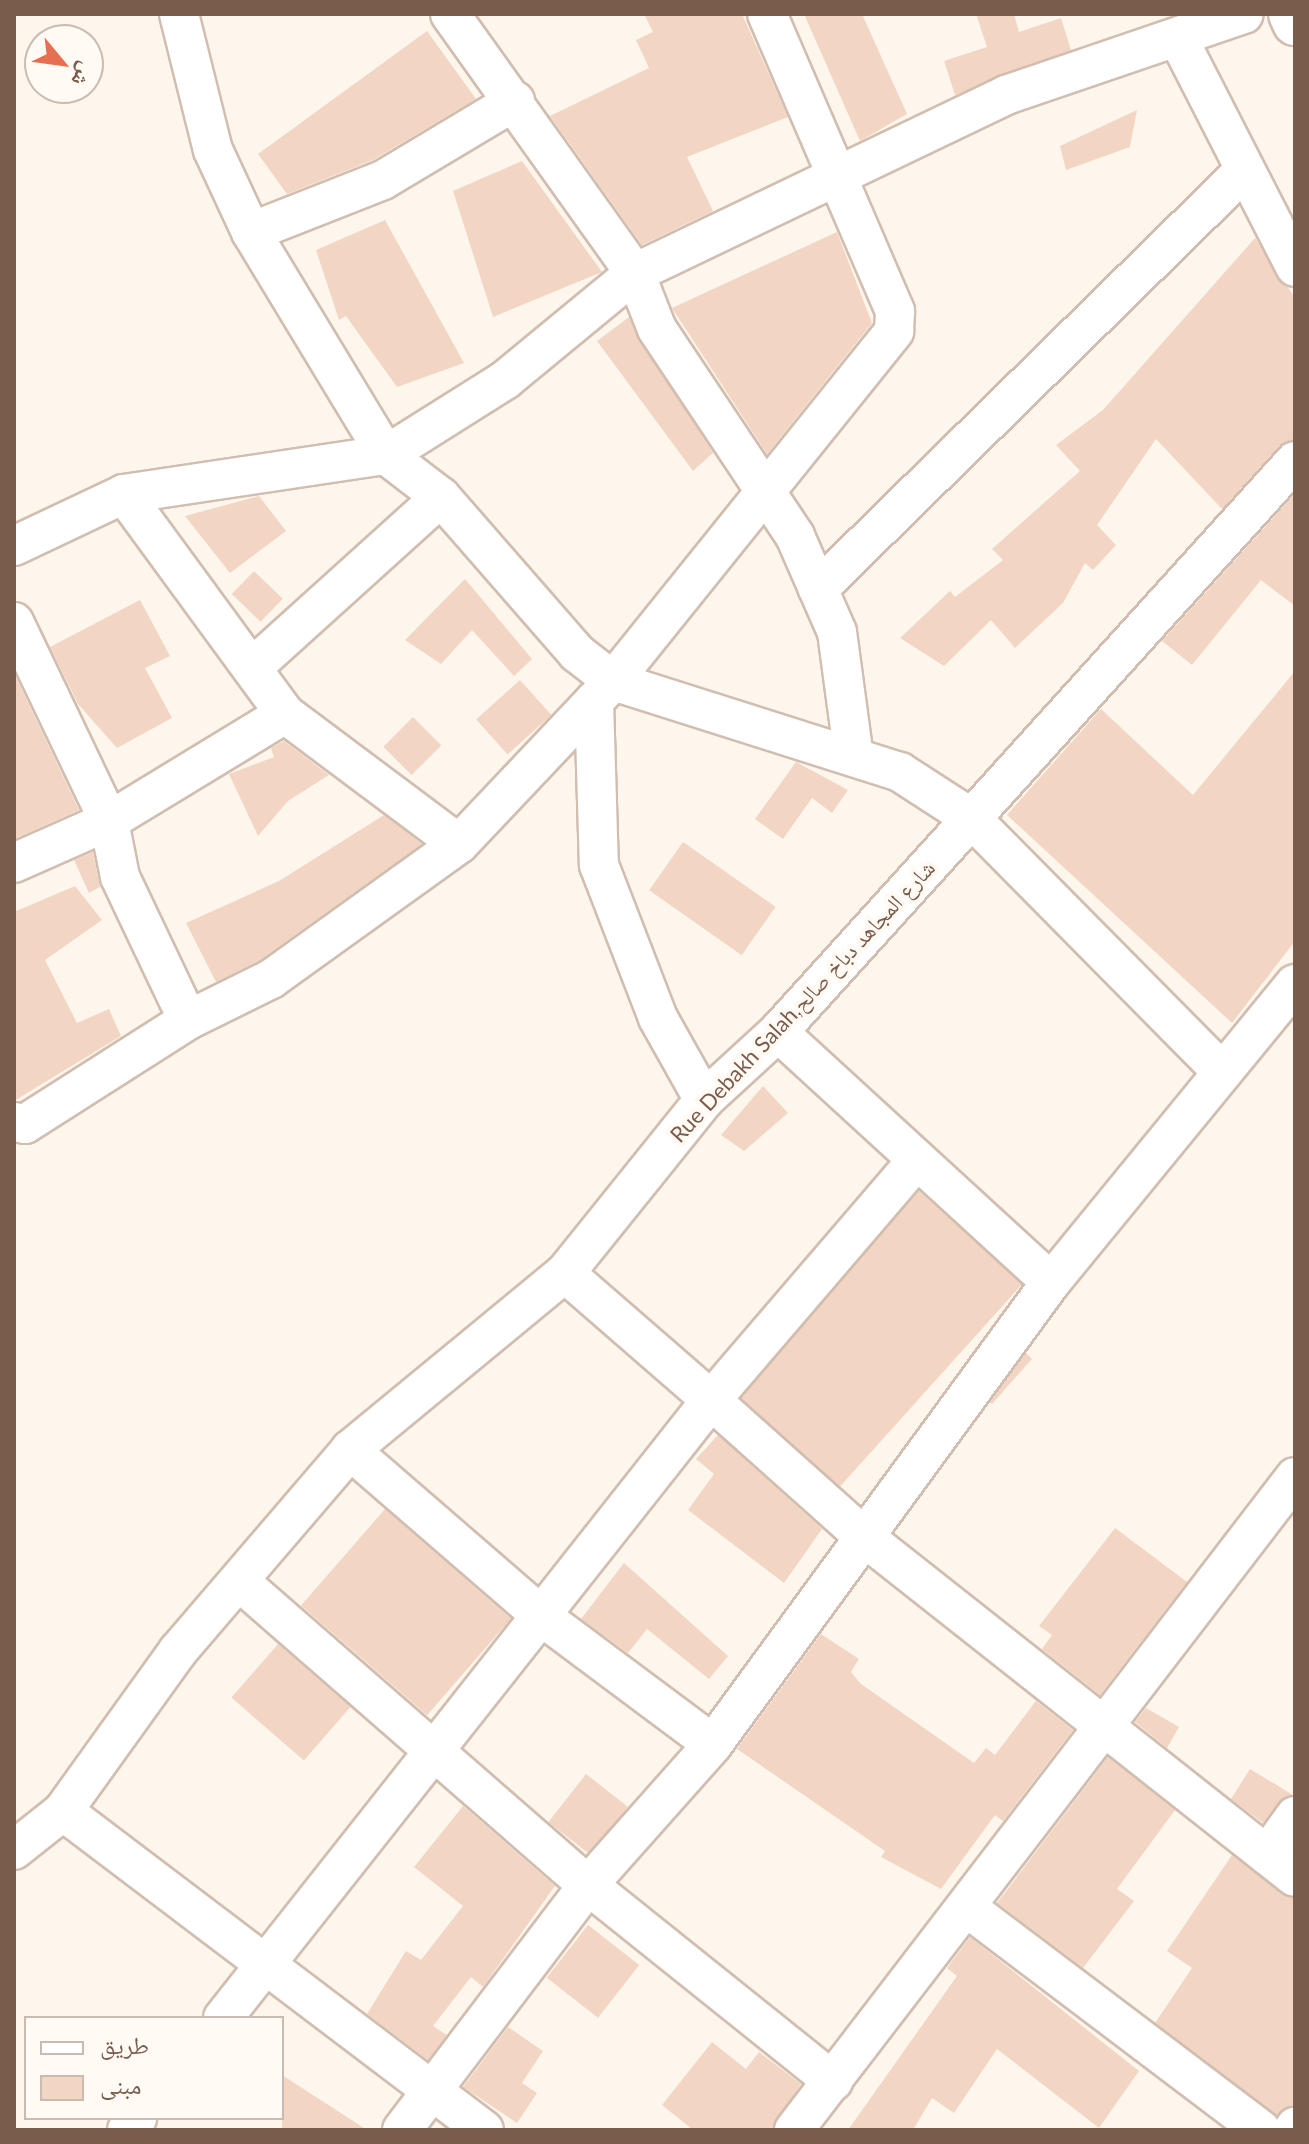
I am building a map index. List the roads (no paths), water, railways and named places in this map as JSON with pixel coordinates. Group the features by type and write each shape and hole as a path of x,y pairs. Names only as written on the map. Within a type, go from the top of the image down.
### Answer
{"main road":[{"path":"1291,14 1295,23"}],"street":[{"path":"179,14 213,150 251,232 386,455 441,497 577,653 604,691 599,865 658,1018 704,1100"},
{"path":"450,14 635,273 657,329 763,488 818,589 837,632 854,757"},
{"path":"14,1122 25,1124 188,1020 271,979 459,844 604,691 763,488 842,404 894,331 895,311 767,14"},
{"path":"14,546 124,494 386,455 505,380 635,273 1006,95 1244,14"},
{"path":"1178,38 1295,267"},
{"path":"251,232 383,180 515,101"},
{"path":"818,589 1245,170"},
{"name":"Rue Debakh Salah,شارع المجاهد دباخ صالح","path":"14,1850 63,1811 239,1581 350,1450 565,1273 704,1100 778,1032 1295,461"},
{"path":"124,494 285,714 459,844"},
{"path":"253,667 441,497"},
{"path":"14,622 109,821 120,877 188,1020"},
{"path":"604,691 900,772 971,818 1222,1072"},
{"path":"14,863 109,821 285,714"},
{"path":"402,2130 434,2092 588,1885 713,1744 1051,1282 1295,984"},
{"path":"778,1032 1051,1282"},
{"path":"225,2016 268,1967 434,1753 545,1619 711,1400 917,1160"},
{"path":"565,1273 863,1536 1281,1866 1295,1816"},
{"path":"350,1450 545,1619 713,1744"},
{"path":"794,2130 969,1909 1295,1477"},
{"path":"239,1581 588,1885 833,2081"},
{"path":"63,1811 484,2130"},
{"path":"969,1909 1261,2130"}]}
